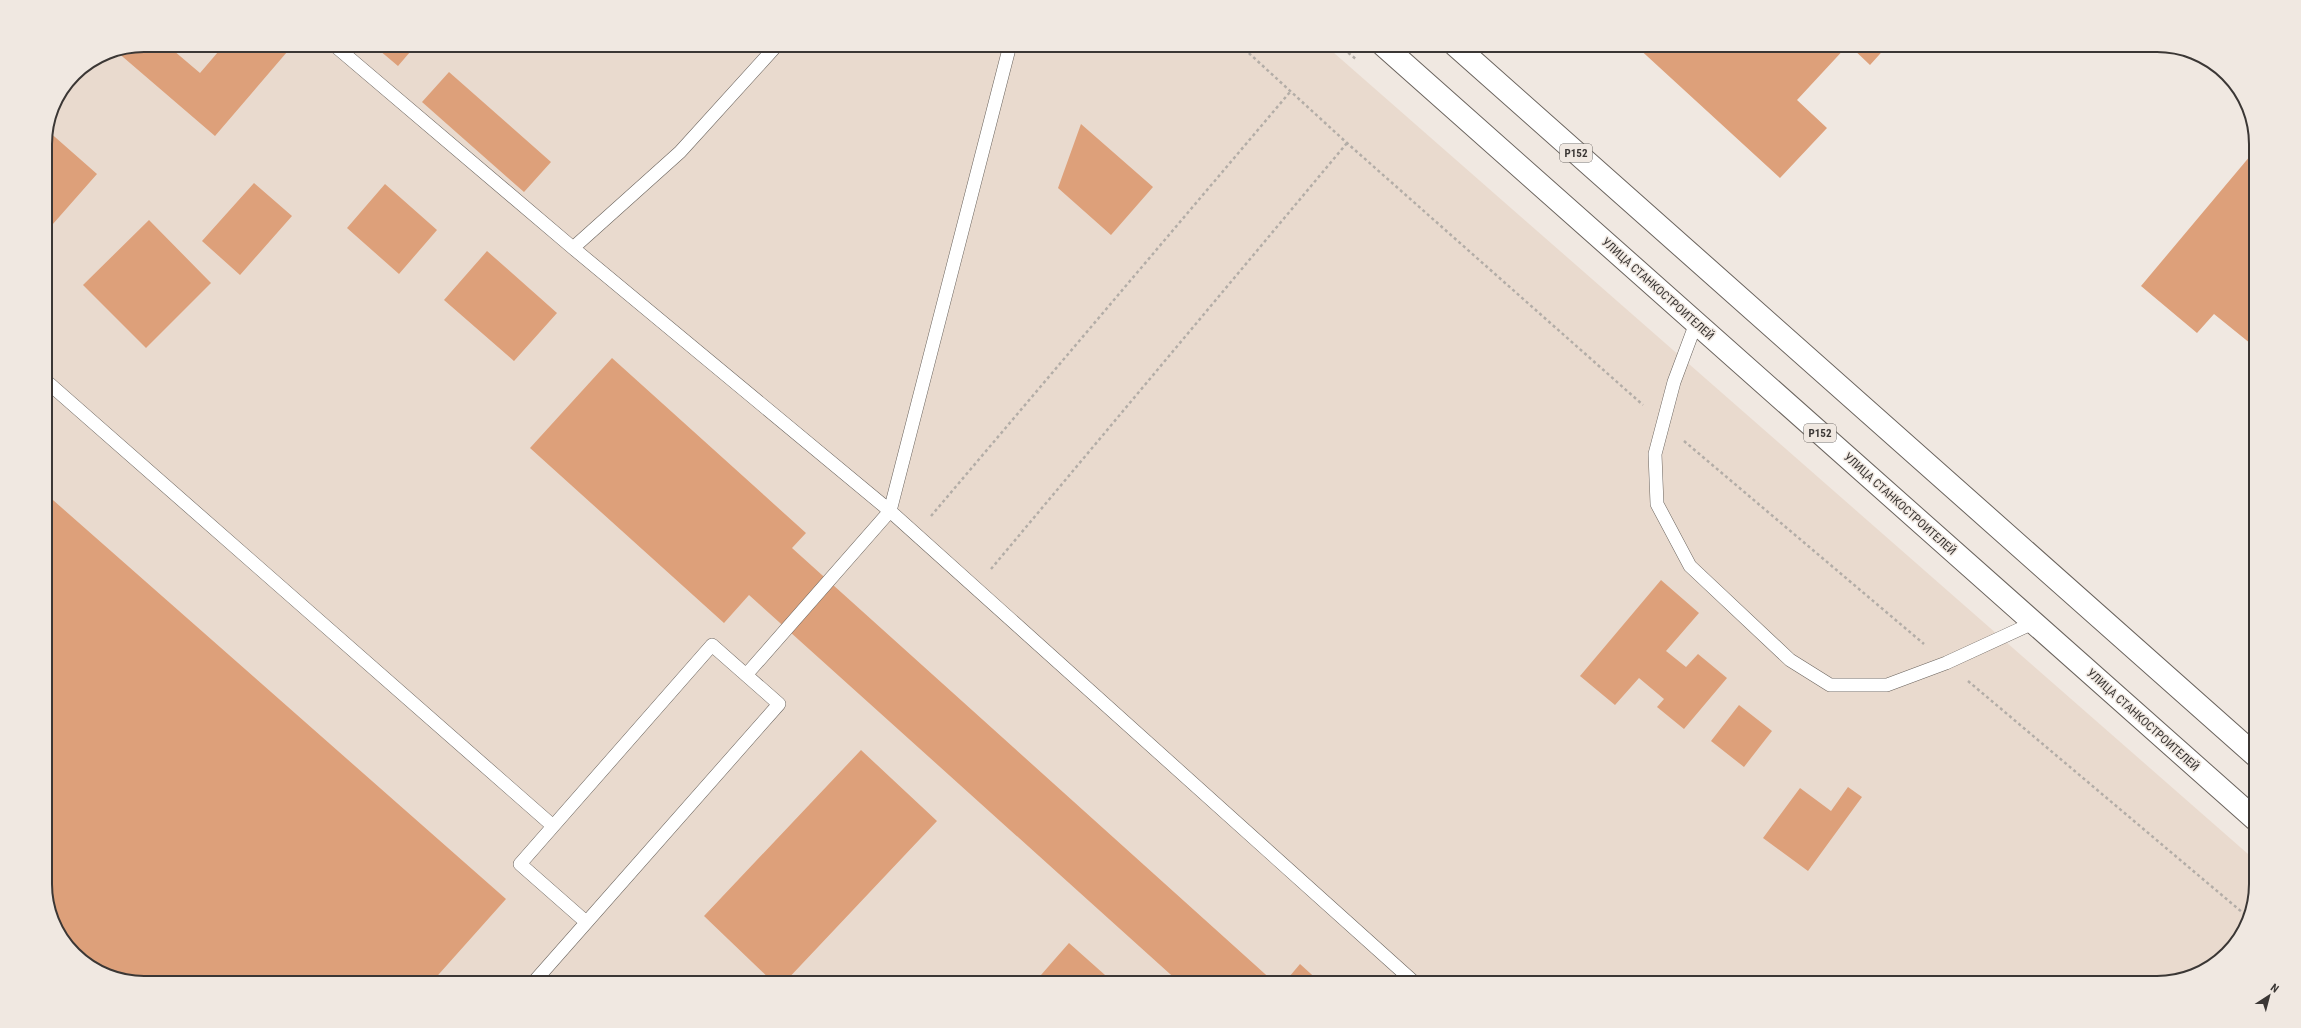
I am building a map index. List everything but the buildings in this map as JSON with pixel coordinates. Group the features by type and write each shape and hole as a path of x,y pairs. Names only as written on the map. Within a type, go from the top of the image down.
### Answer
{"main road":[{"name":"УЛИЦА СТАНКОСТРОИТЕЛЕЙ","path":"1391,52 2249,814"},
{"name":"Р152","path":"1463,52 2249,750"}],"lane":[{"path":"342,52 573,248 890,511 1406,976"},
{"path":"573,248 680,152 771,52"},
{"path":"746,675 890,511 1008,52"},
{"path":"1696,323 1674,382 1655,454 1657,504 1690,566 1790,660 1830,685 1887,685 1946,663 2033,622"},
{"path":"52,386 553,826"},
{"path":"539,976 779,704 712,645 520,864 586,922"}],"path":[{"path":"1247,52 1347,143 1663,423 2244,914"},
{"path":"915,534 1290,92"},
{"path":"975,588 1347,143"}],"shaded area":[{"path":"138,52 1333,52 2249,855 2248,896 2244,913 2233,935 2218,953 2197,966 2181,973 2157,976 144,976 120,973 109,969 88,957 75,945 57,913 52,890 52,138 55,120 64,98 75,83 88,71 109,59"}]}
